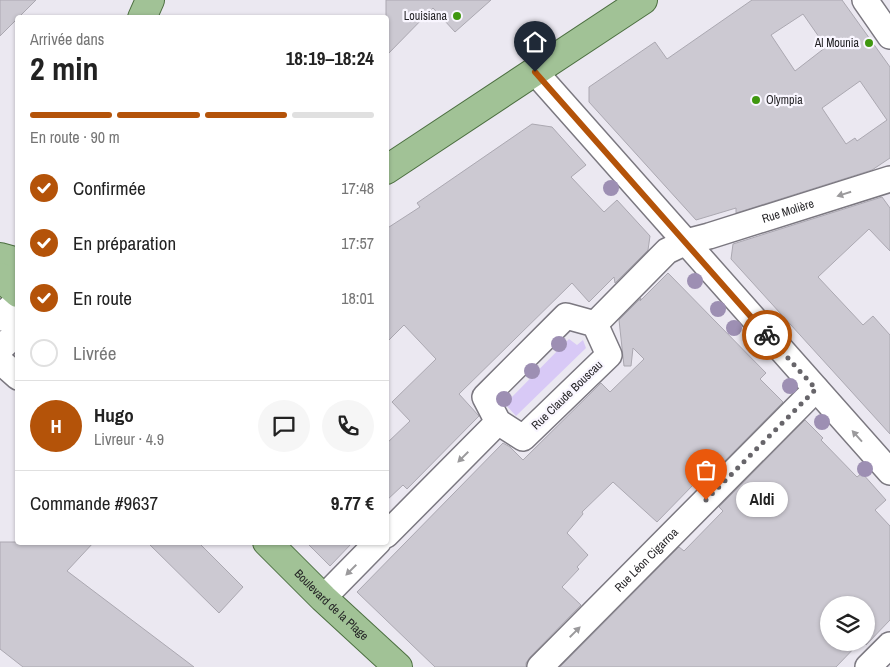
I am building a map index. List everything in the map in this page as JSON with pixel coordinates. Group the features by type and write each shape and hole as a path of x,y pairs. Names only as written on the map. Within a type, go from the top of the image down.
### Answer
{"main road":[{"path":"143,15 150,0"},
{"path":"389,168 643,0"},
{"path":"0,256 15,261"},
{"path":"0,277 15,290"},
{"name":"Boulevard de la Plage","path":"270,545 323,598 398,667"}],"street":[{"path":"865,0 890,36"},
{"path":"535,72 890,472"},
{"name":"Rue Molière","path":"686,242 890,179"},
{"path":"595,324 667,251 686,242"},
{"path":"0,318 15,303"},
{"name":"Rue Claude Bouscau","path":"566,316 595,324 609,355 523,438 498,422 485,397 566,316"},
{"path":"0,349 15,335"},
{"path":"0,361 15,374"},
{"name":"Rue Léon Cigarroa","path":"540,667 816,389"},
{"path":"389,531 498,422"},
{"path":"323,598 375,545"},
{"path":"868,667 890,645"}],"shaded area":[{"path":"569,339 577,345 583,340 586,348 516,416 505,404"}],"building":[{"path":"0,0 36,0 21,15 15,15 15,21 0,36"},
{"path":"386,0 491,0 455,32 433,8 389,53 389,15 386,15"},
{"path":"752,0 842,0 890,67 890,158 872,170 736,213 736,208 696,220 589,102 589,87 655,42 667,59","holes":["803,14 826,47 795,71 771,35","860,81 887,120 857,141 855,138 846,144 822,108"]},
{"path":"532,124 552,127 586,165 571,177 604,212 617,200 650,236 648,250 615,283 614,277 589,302 572,283 459,394 479,416 407,489 403,485 389,498 389,441 410,421 392,402 436,359 404,325 389,340 389,227 420,207 417,203"},
{"path":"882,197 890,208 890,251 869,229 818,277 863,325 873,316 890,335 890,434 731,259 733,244"},
{"path":"668,273 766,373 760,379 783,402 699,487 695,483 657,522 613,482 582,512 583,514 567,533 588,555 577,567 579,569 562,587 581,605 530,657 526,667 435,667 357,592 503,443 523,460 601,383 610,392 644,359 633,348 631,366 624,366 619,320"},
{"path":"805,420 823,438 821,440 857,477 862,473 886,500 875,510 890,526 890,620 875,636 875,596 820,596 820,651 851,651 836,667 560,667 679,547 684,551 723,511 719,507"},
{"path":"0,542 15,542 15,545 91,545 67,571 194,667 23,667 0,649"},
{"path":"150,545 201,545 243,587 219,613"},
{"path":"309,545 350,545 330,566"}],"way so far":[{"path":"706,500 816,389 767,335"}],"place":[{"name":"Louisiana","path":"457,16"},
{"name":"Al Mounia","path":"869,43"},
{"name":"Olympia","path":"756,100"},
{"name":"Aldi","path":"706,500"}],"route":[{"path":"535,72 767,335"}]}
